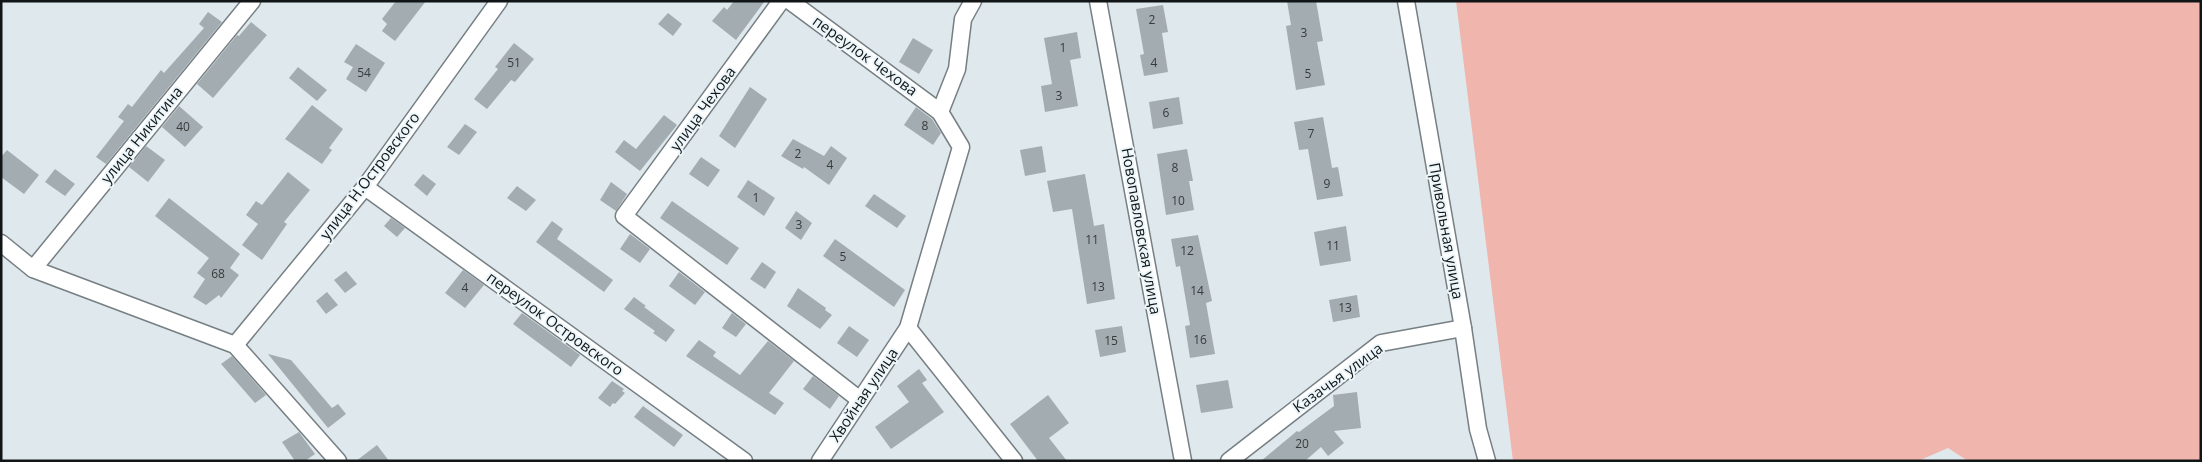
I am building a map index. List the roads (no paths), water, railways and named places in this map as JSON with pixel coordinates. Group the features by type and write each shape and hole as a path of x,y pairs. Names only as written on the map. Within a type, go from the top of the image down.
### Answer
{"street":[{"name":"улица Никитина","path":"33,269 252,1"},
{"name":"улица Н.Островского","path":"234,345 365,187 499,1"},
{"name":"улица Чехова","path":"782,1 624,216 860,400"},
{"name":"переулок Чехова","path":"790,1 940,112"},
{"path":"940,112 957,69 963,19 973,1"},
{"name":"Новопавловская улица","path":"1098,1 1183,461"},
{"name":"Привольная улица","path":"1406,1 1463,328 1478,429 1488,461"},
{"name":"Хвойная улица","path":"820,461 908,328 961,147 940,112"},
{"name":"переулок Островского","path":"365,187 744,461"},
{"path":"1,243 33,269 234,345 338,461"},
{"path":"908,328 1014,461"},
{"name":"Казачья улица","path":"1229,461 1381,343 1463,328"}]}
